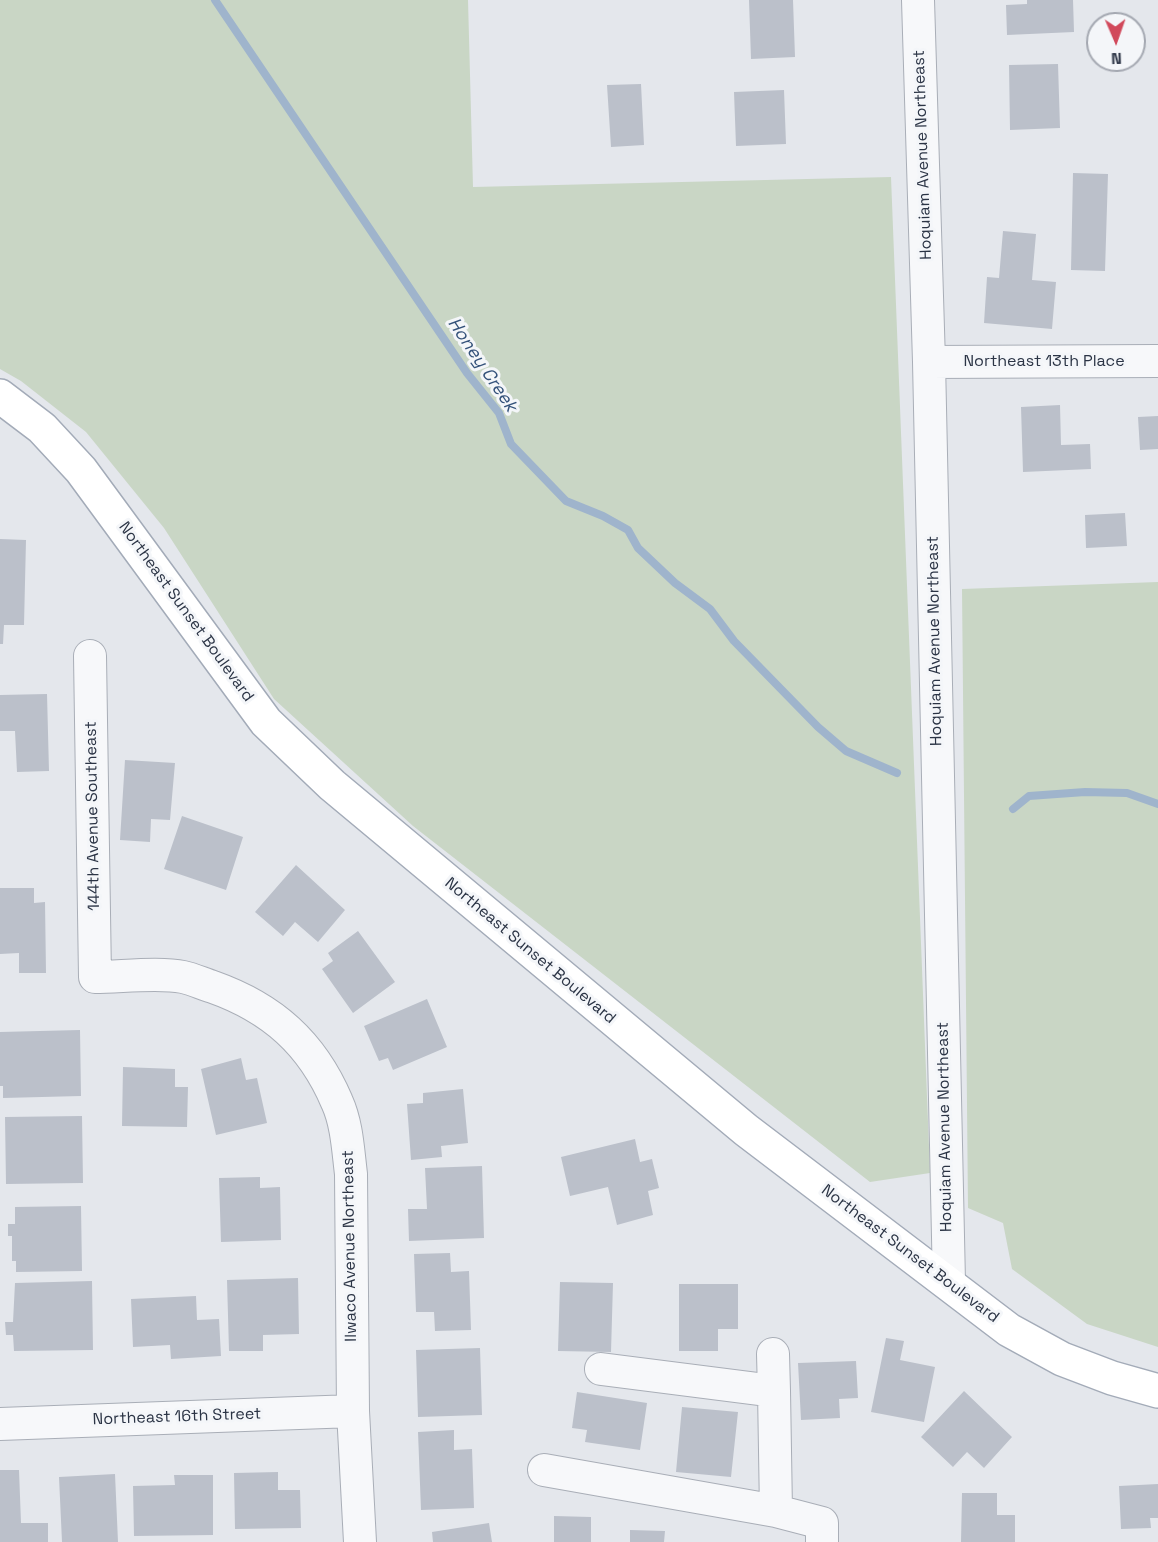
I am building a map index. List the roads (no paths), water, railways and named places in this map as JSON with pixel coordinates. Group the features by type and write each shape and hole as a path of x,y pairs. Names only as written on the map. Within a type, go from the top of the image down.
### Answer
{"main road":[{"name":"Northeast Sunset Boulevard","path":"0,396 42,428 81,470 266,722 300,756 585,998 737,1123 949,1282 1009,1330 1062,1359 1112,1378 1158,1391"}],"street":[{"name":"Hoquiam Avenue Northeast","path":"918,0 929,362 949,1282"},
{"name":"Northeast 13th Place","path":"929,362 1158,361"},
{"name":"144th Avenue Southeast","path":"90,656 95,977"},
{"name":"Ilwaco Avenue Northeast","path":"95,977 182,976 238,996 270,1014 321,1068 338,1103 347,1137 351,1174 353,1411 360,1542"},
{"path":"773,1354 776,1511"},
{"path":"601,1369 774,1391"},
{"name":"Northeast 16th Street","path":"0,1424 353,1411"},
{"path":"544,1470 776,1511 822,1532"}],"waterway":[{"name":"Honey Creek","path":"215,0 467,373 499,413 511,444 566,501 603,516 628,530 638,548 675,583 710,609 734,641 818,727 846,751 897,773"},
{"name":"Honey Creek","path":"1013,809 1029,796 1085,792 1127,793 1158,804"}]}
